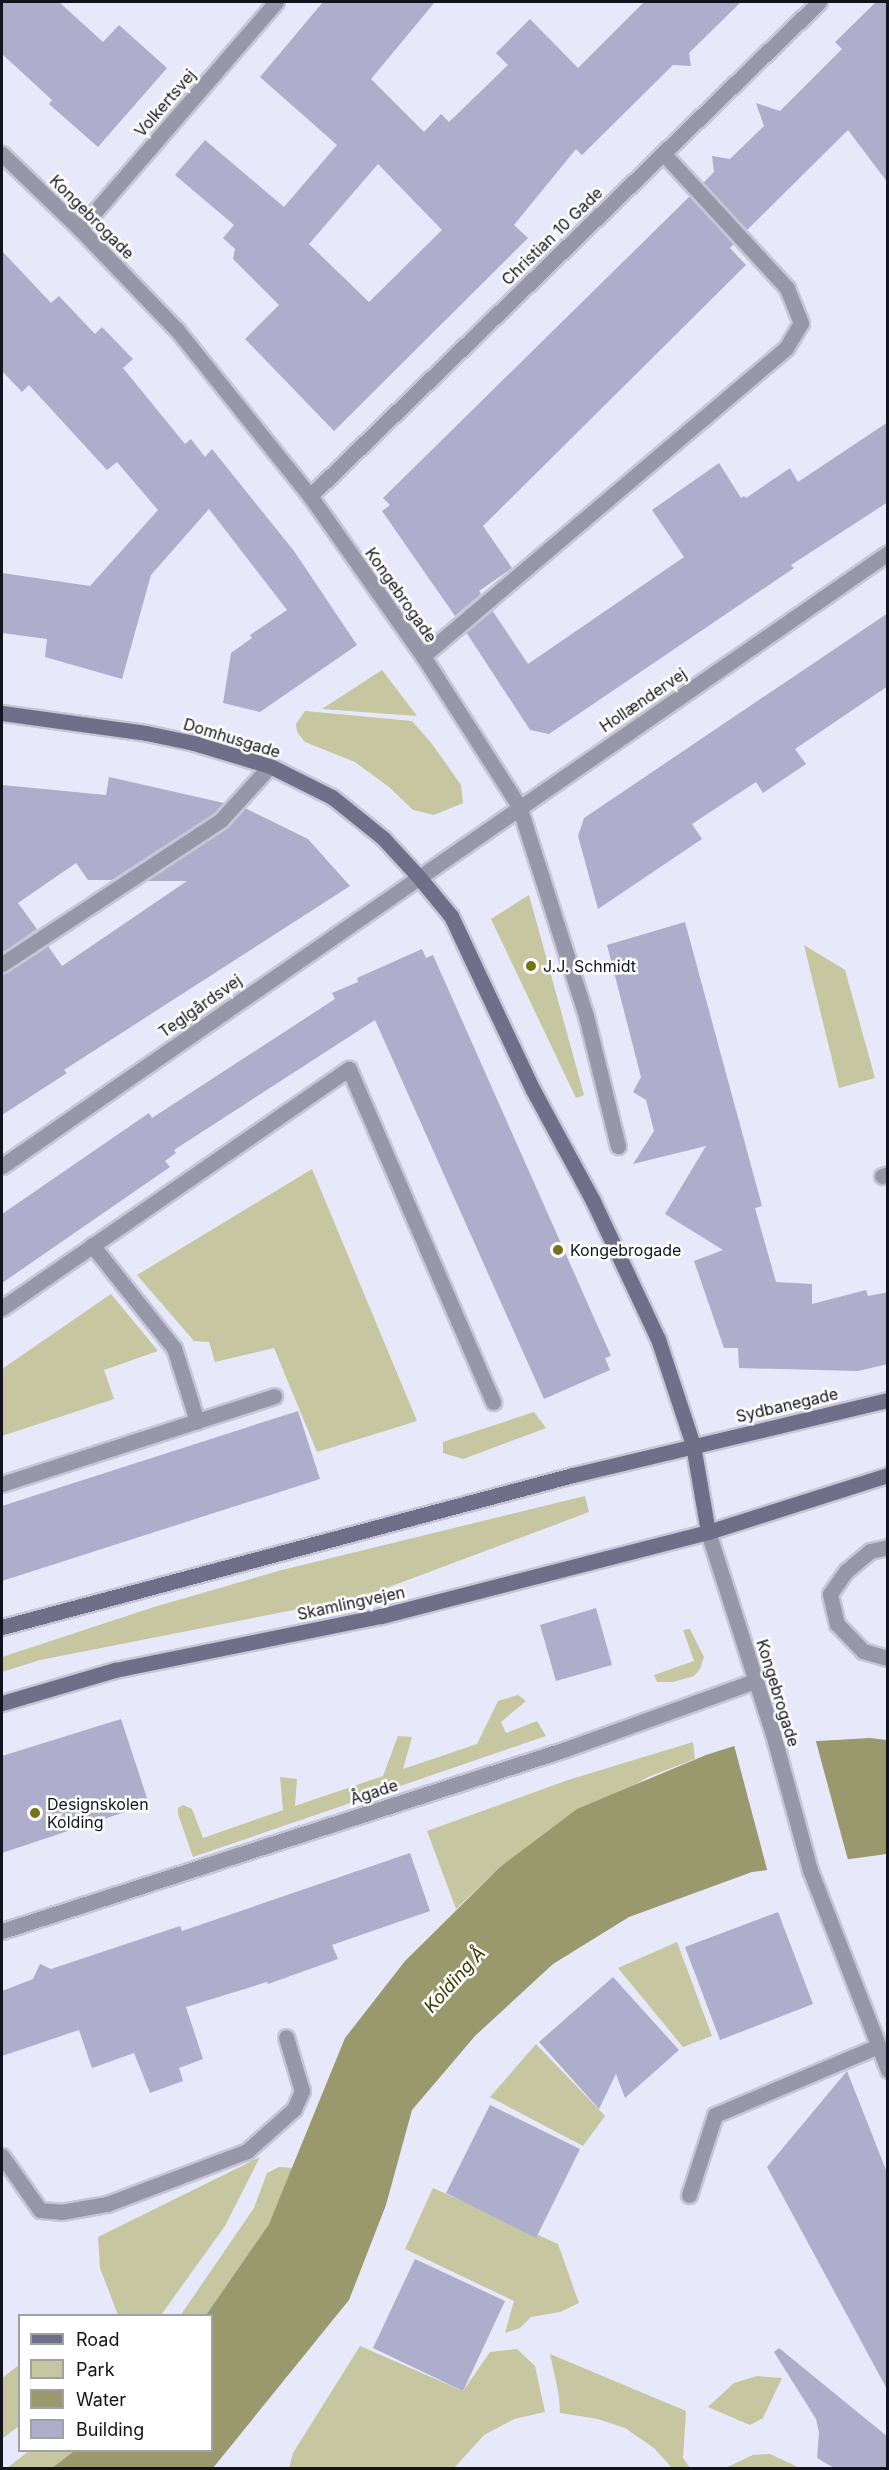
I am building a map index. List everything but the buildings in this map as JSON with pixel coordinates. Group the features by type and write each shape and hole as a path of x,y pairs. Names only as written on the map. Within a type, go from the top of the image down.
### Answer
{"main road":[{"name":"Domhusgade","path":"2,713 146,733 194,743 270,766 332,797 383,838 418,876"},
{"name":"Kongebrogade","path":"418,876 451,916 534,1090 593,1201 658,1339 693,1445 708,1532"},
{"name":"Sydbanegade","path":"693,1445 888,1400"},
{"path":"2,1627 693,1445"},
{"path":"708,1532 888,1475"},
{"name":"Skamlingvejen","path":"2,1703 115,1670 381,1616 708,1532"}],"street":[{"name":"Volkertsvej","path":"80,229 276,2"},
{"name":"Christian 10 Gade","path":"310,496 819,2"},
{"path":"423,656 786,348 801,323 787,288 663,153"},
{"name":"Kongebrogade","path":"2,154 80,229 177,330 310,496 423,656 519,806 580,994 618,1146"},
{"name":"Hollændervej","path":"418,876 888,554"},
{"path":"2,964 221,820 270,766"},
{"name":"Teglgårdsvej","path":"2,1166 418,876"},
{"path":"2,1308 349,1069 493,1402"},
{"path":"93,1245 174,1348 197,1421"},
{"path":"2,1484 274,1396"},
{"name":"Kongebrogade","path":"708,1532 773,1734 810,1870 888,2070"},
{"path":"888,1547 870,1551 846,1571 830,1594 837,1624 863,1651 888,1658"},
{"name":"Ågade","path":"2,1931 566,1749 755,1681"},
{"path":"2,2156 40,2210 61,2212 107,2204 247,2151 294,2109 302,2091 286,2037"},
{"path":"689,2195 715,2115 878,2046"}],"green space":[{"path":"382,670 417,716 322,709"},
{"path":"305,711 412,721 432,744 461,785 463,803 434,815 413,810 389,787 355,762 305,742 297,732 296,724"},
{"path":"529,895 584,1095 576,1098 491,919"},
{"path":"804,945 845,970 875,1078 839,1088"},
{"path":"312,1169 417,1421 317,1452 274,1348 215,1362 209,1342 194,1341 137,1275"},
{"path":"111,1294 158,1351 104,1370 114,1399 2,1436 2,1369"},
{"path":"534,1412 546,1428 463,1459 443,1453 443,1442"},
{"path":"585,1496 589,1512 365,1596 40,1660 2,1672 2,1657 154,1607 278,1571"},
{"path":"690,1629 704,1657 700,1669 694,1676 673,1682 657,1682 654,1675 694,1661 683,1630"},
{"path":"518,1695 526,1701 501,1722 506,1733 537,1721 546,1736 193,1857 178,1814 178,1808 183,1805 192,1809 203,1838 283,1810 280,1777 297,1779 295,1806 383,1776 398,1736 412,1737 403,1769 477,1744 498,1701"},
{"path":"693,1742 695,1759 648,1777 500,1867 456,1909 427,1831 568,1780"},
{"path":"677,1942 712,2036 683,2047 618,1968"},
{"path":"536,2044 605,2116 583,2146 490,2097"},
{"path":"260,2157 225,2226 162,2314 118,2314 100,2268 98,2237"},
{"path":"279,2167 293,2168 269,2224 207,2314 181,2314 254,2208 267,2173"},
{"path":"433,2188 558,2244 579,2303 560,2312 531,2317 520,2328 505,2333 514,2301 405,2249"},
{"path":"360,2346 463,2391 490,2352 517,2349 535,2366 545,2412 514,2419 484,2435 454,2468 289,2468 293,2453"},
{"path":"550,2354 686,2411 683,2458 690,2468 672,2468 654,2448 625,2428 598,2419 560,2413 559,2396"},
{"path":"18,2366 18,2427 2,2439 2,2378"},
{"path":"757,2376 782,2378 763,2418 750,2425 708,2407 734,2383"},
{"path":"28,2452 73,2452 52,2468 7,2468"},
{"path":"770,2454 800,2468 725,2468 753,2455"}],"water":[{"name":"Kolding Å","path":"870,1738 887,1740 887,1854 752,1872 629,1917 553,1964 475,2036 412,2110 386,2205 349,2300 213,2468 52,2468 73,2452 213,2452 213,2314 207,2314 269,2224 345,2038 405,1961 500,1867 577,1809 706,1755 734,1746"}],"pier":[{"path":"815,1738 848,1860 768,1873 734,1745"}],"place":[{"name":"J.J. Schmidt","path":"531,966"},
{"name":"Kongebrogade","path":"558,1250"},
{"name":"Designskolen Kolding","path":"35,1813"}]}
